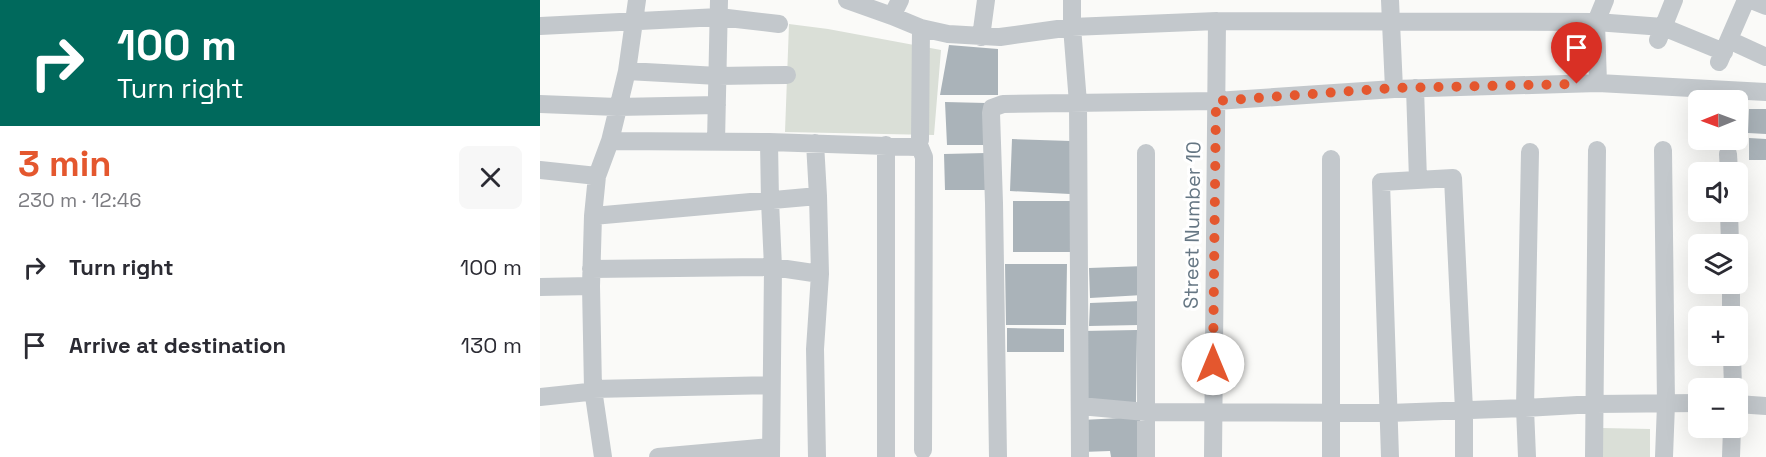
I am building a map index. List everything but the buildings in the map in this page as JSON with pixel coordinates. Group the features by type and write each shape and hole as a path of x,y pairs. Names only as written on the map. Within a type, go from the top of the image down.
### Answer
{"street":[{"path":"603,457 593,389 591,277 593,216 597,176 610,141 627,71 637,0"},
{"path":"847,0 896,8 921,28 948,34 981,37 1018,36 1072,27 1217,21 1596,22 1660,34 1724,52 1766,57"},
{"path":"981,37 986,0"},
{"path":"1072,0 1078,103 1080,457"},
{"path":"1390,0 1389,21 1394,88"},
{"path":"1598,83 1596,22 1605,0"},
{"path":"1660,34 1674,0"},
{"path":"1724,52 1746,0"},
{"path":"1752,0 1766,6"},
{"path":"716,142 719,9"},
{"path":"540,26 635,20 719,9 779,24"},
{"name":"Street Number 10","path":"1213,457 1217,21"},
{"path":"921,28 919,145 924,157 923,450"},
{"path":"627,71 718,76 787,75"},
{"path":"998,457 992,108 1003,104 1216,101 1394,88 1598,83 1766,92"},
{"path":"1415,88 1418,180"},
{"path":"540,104 618,107 717,105"},
{"path":"610,141 770,142 914,147 919,145"},
{"path":"658,457 771,452 773,267 770,142"},
{"path":"814,143 820,274 815,349 817,457"},
{"path":"886,145 886,457"},
{"path":"1594,457 1597,150"},
{"path":"1664,150 1666,404 1664,457"},
{"path":"1527,457 1525,408 1530,152"},
{"path":"1146,153 1146,457"},
{"path":"1728,154 1728,162"},
{"path":"1331,159 1331,457"},
{"path":"540,170 597,176"},
{"path":"1390,457 1381,182 1453,178 1464,410 1464,457"},
{"path":"593,216 818,196"},
{"path":"540,287 591,277 773,267 820,274"},
{"path":"540,397 588,392 593,389 771,385"},
{"path":"1080,406 1146,412 1332,414 1595,404 1688,404"},
{"path":"1748,405 1766,406"},
{"path":"1731,457 1732,438"}],"shaded area":[{"path":"789,24 941,50 934,135 785,132"},
{"path":"1602,428 1650,429 1650,457 1603,457"}],"route":[{"path":"1213,364 1216,101 1394,88 1577,84"}]}
